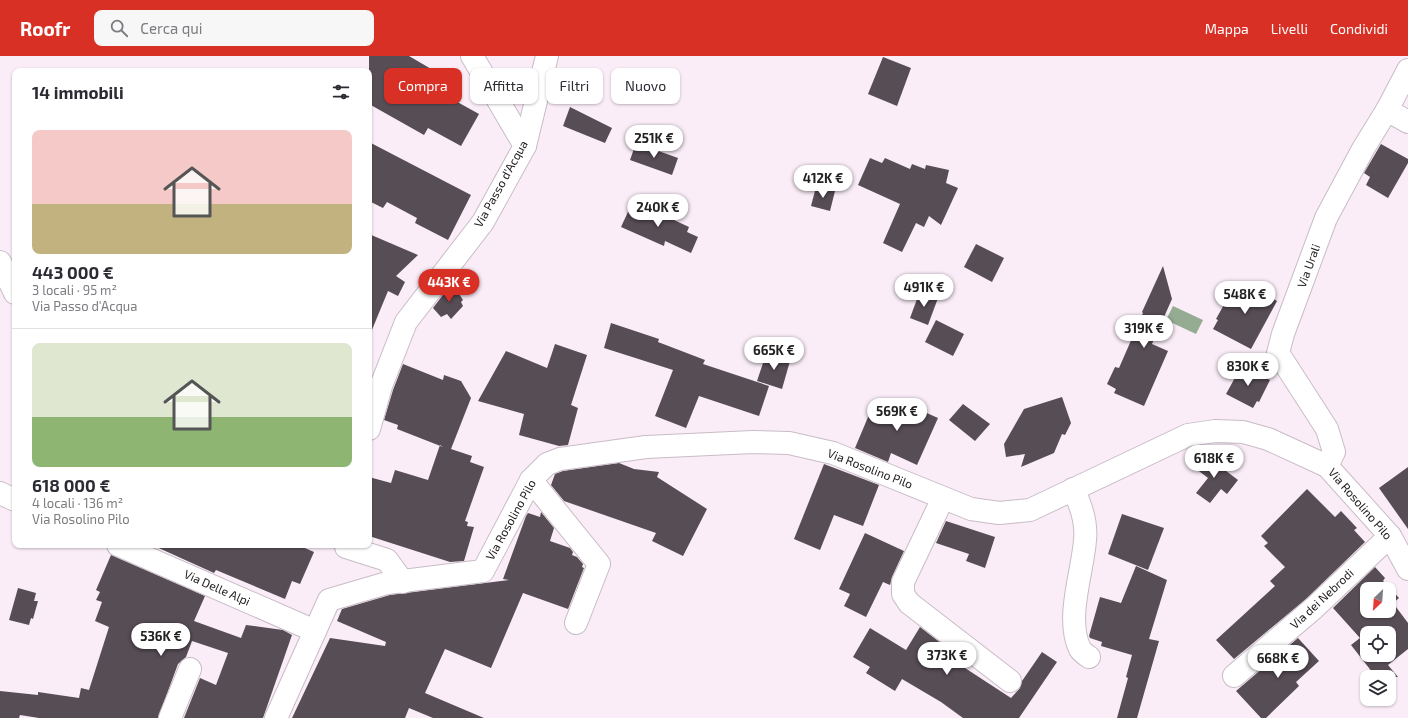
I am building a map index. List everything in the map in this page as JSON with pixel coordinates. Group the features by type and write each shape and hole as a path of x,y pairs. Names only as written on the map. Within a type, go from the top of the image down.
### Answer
{"street":[{"path":"472,56 525,146"},
{"name":"Via Passo d'Acqua","path":"372,418 381,386 406,322 483,222 525,146 547,56"},
{"name":"Via Urali","path":"1327,466 1334,452 1328,429 1278,353 1326,218 1408,70"},
{"path":"1387,110 1408,122"},
{"path":"0,262 12,287"},
{"name":"Via Rosolino Pilo","path":"276,718 329,600 387,583 483,571 531,480 547,464 560,459 646,447 753,442 789,443 833,453 971,509 999,513 1030,510 1188,435 1215,431 1242,432 1268,439 1327,466 1390,536 1408,569"},
{"path":"531,480 599,564 576,623"},
{"path":"1073,490 1082,509 1085,539 1075,600 1075,629 1080,650 1089,657"},
{"path":"0,493 12,499"},
{"path":"943,498 902,582 903,594 909,604 1010,681"},
{"name":"Via dei Nebrodi","path":"1234,676 1314,608 1390,536"},
{"name":"Via Delle Alpi","path":"125,548 315,631"},
{"path":"349,548 387,560 403,582"},
{"path":"170,718 190,669"}],"shaded area":[{"path":"1173,306 1203,320 1196,334 1166,320"}],"building":[{"path":"369,56 409,56 430,68 384,68 384,104 461,104 479,114 461,146 428,128 424,135 372,106 372,68 369,68"},
{"path":"883,57 911,68 897,106 868,94"},
{"path":"570,107 612,128 605,143 563,126"},
{"path":"636,143 678,158 672,175 630,160"},
{"path":"372,144 471,195 448,240 415,223 417,218 387,202 383,208 372,202"},
{"path":"1381,144 1408,159 1408,163 1388,198 1366,185 1370,177 1364,173"},
{"path":"870,158 882,163 885,158 910,169 912,164 925,169 926,165 949,170 946,183 958,188 941,225 929,216 924,227 916,223 902,252 883,243 900,204 858,185"},
{"path":"816,187 835,191 830,211 811,206"},
{"path":"633,201 689,227 687,232 698,237 691,253 665,241 664,246 621,227"},
{"path":"372,235 418,255 396,276 405,282 398,296 388,291 372,330"},
{"path":"976,244 1004,258 992,282 964,267"},
{"path":"1163,266 1172,299 1152,344 1168,351 1144,406 1114,393 1116,389 1107,384 1115,367 1119,368"},
{"path":"1242,282 1277,301 1251,349 1213,329 1218,320 1216,319 1226,301 1230,303"},
{"path":"452,283 463,300 461,302 463,306 451,319 447,314 441,317 433,308"},
{"path":"920,291 938,298 928,325 910,318"},
{"path":"936,320 964,334 953,356 925,342"},
{"path":"611,323 659,339 658,342 705,360 703,364 769,386 759,416 699,396 686,428 655,416 673,370 604,348"},
{"path":"555,344 587,355 571,405 578,408 568,445 559,446 519,435 524,414 478,401 506,351 547,368"},
{"path":"766,354 790,361 782,389 757,381"},
{"path":"403,364 443,380 444,375 461,381 471,398 451,449 472,456 470,462 484,467 465,521 468,522 467,526 474,527 464,561 450,562 372,537 372,478 391,483 395,470 428,480 440,446 397,429 398,425 384,420"},
{"path":"1242,365 1270,380 1259,402 1257,401 1253,408 1226,394"},
{"path":"1062,397 1071,423 1065,435 1062,434 1054,453 1021,467 1025,454 1006,457 1004,444 1024,409"},
{"path":"895,399 938,418 917,465 891,453 888,462 855,448 871,410"},
{"path":"963,404 990,424 975,441 949,420"},
{"path":"1205,455 1238,480 1227,494 1221,489 1210,503 1196,493 1208,478 1195,468"},
{"path":"619,463 634,469 659,472 657,477 707,509 683,556 652,541 656,533 564,501 551,485 555,474 563,471"},
{"path":"824,464 879,485 863,526 834,515 820,550 794,539"},
{"path":"1408,467 1408,529 1379,488"},
{"path":"1307,489 1335,517 1341,511 1357,528 1354,530 1365,542 1306,599 1234,659 1216,640 1275,586 1270,581 1285,567 1264,546 1268,543 1261,536"},
{"path":"541,512 554,528 550,541 570,548 573,552 572,555 577,557 583,564 582,567 584,568 568,609 523,593 491,668 445,649 425,693 484,718 433,718 409,708 405,718 292,718 330,638 385,646 386,642 337,621 342,609 390,595 509,580 503,579 526,516 528,513 540,517"},
{"path":"1122,514 1164,528 1148,570 1108,554"},
{"path":"946,521 995,537 985,568 966,561 969,554 936,543"},
{"path":"865,533 904,551 890,585 883,582 866,617 844,606 850,594 839,589"},
{"path":"159,548 305,548 314,552 300,584 292,581 285,599 216,570 214,573"},
{"path":"111,555 205,596 194,621 241,638 246,625 283,630 292,635 263,718 184,718 200,678 216,685 228,653 192,641 186,657 178,664 158,718 39,718 20,715 19,718 0,718 0,691 38,695 38,692 79,698 81,688 89,690 109,627 95,621 102,602 96,600 100,592 96,590"},
{"path":"1136,566 1167,580 1149,639 1159,641 1137,718 1117,718 1128,678 1126,677 1132,655 1101,646 1102,642 1090,638 1089,636 1100,597 1121,603"},
{"path":"1375,567 1385,578 1384,582 1360,582 1360,618 1396,618 1396,607 1408,623 1408,649 1396,659 1396,626 1360,626 1360,638 1333,608"},
{"path":"18,588 36,593 34,601 38,601 33,619 31,618 29,625 9,620"},
{"path":"920,627 946,647 942,653 1011,698 1020,688 1022,681 1042,652 1057,662 1019,718 963,718 941,702 902,679 895,691 866,673 870,667 853,657 870,628 906,650"},
{"path":"1298,638 1319,661 1296,682 1299,686 1266,718 1261,718 1236,691"},
{"path":"1360,638 1360,657 1351,645"},
{"path":"1364,662 1392,662 1388,665 1392,670 1371,670"}]}
